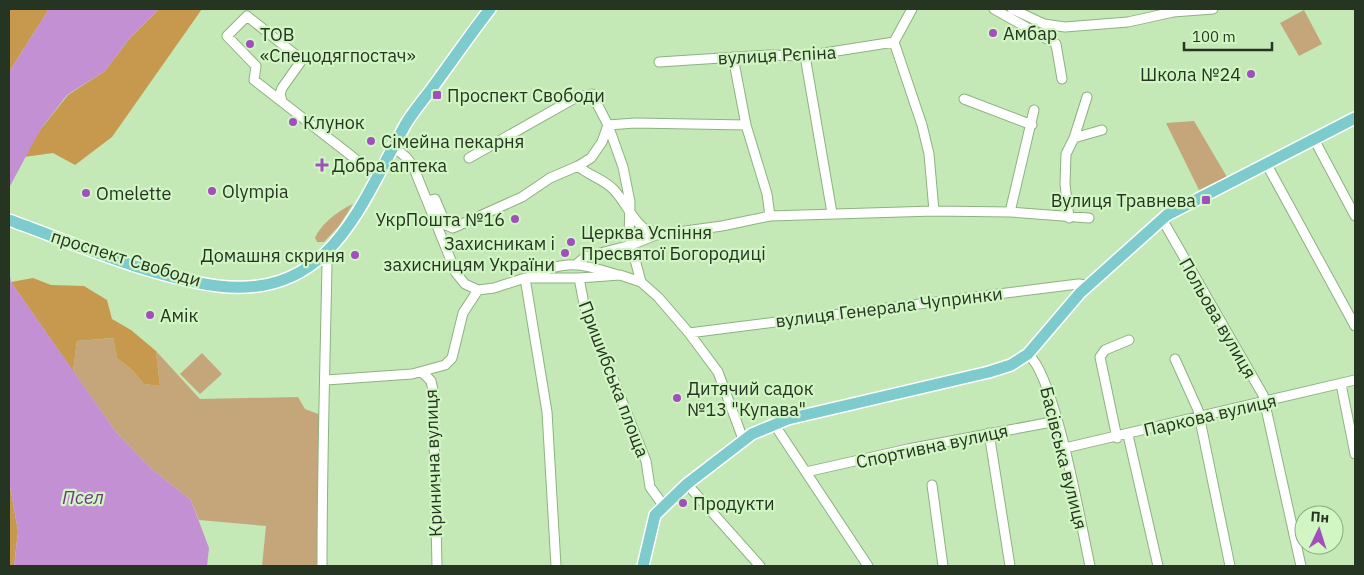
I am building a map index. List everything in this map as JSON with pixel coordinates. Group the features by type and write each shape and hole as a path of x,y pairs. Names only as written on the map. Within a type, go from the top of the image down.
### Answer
{"main road":[{"name":"проспект Свободи","path":"9,220 151,270 218,286 275,284 297,273 321,256 351,225 418,105 490,9"},
{"path":"643,566 653,519 663,505 743,439 774,424 1001,369 1028,354 1067,306 1162,219 1315,141 1355,118"}],"street":[{"path":"912,9 894,42 922,125 929,154 934,211"},
{"path":"994,9 1056,44 1062,78"},
{"path":"1012,9 1044,24 1065,27 1128,22 1173,10 1213,9"},
{"path":"282,101 280,94 282,88 302,60 247,16 226,36 256,66 254,80 315,128 380,175"},
{"name":"вулиця Рєпіна","path":"659,62 733,57 806,56 894,42"},
{"path":"806,56 832,213"},
{"path":"733,57 746,125 767,194 770,216"},
{"path":"470,158 567,102 592,94 608,125 623,167 630,213 629,230 641,282"},
{"path":"1069,218 1065,166 1066,154 1074,138 1087,97"},
{"path":"964,99 1032,125"},
{"path":"1010,212 1034,110"},
{"path":"608,125 636,123 746,125"},
{"path":"427,201 435,199 446,225 453,228 522,198 550,178 578,166 598,150 608,125"},
{"path":"1074,138 1102,130"},
{"path":"1315,141 1355,216"},
{"path":"394,147 410,161 456,272 465,284 478,290"},
{"path":"1267,165 1355,326"},
{"path":"578,166 588,175 608,184 646,231 656,235"},
{"path":"578,264 585,257 632,245 656,235 722,226 770,216 934,211 1010,212 1069,218 1090,218"},
{"name":"Польова вулиця","path":"1162,219 1266,403 1301,566"},
{"path":"321,256 327,265 326,380 322,450 322,566"},
{"path":"556,566 547,412 525,278 552,266 578,264 620,275"},
{"name":"Пришибська площа","path":"478,290 494,288 525,278 578,278 620,275 641,282 658,297 689,332 718,372 743,439"},
{"name":"Пришибська площа","path":"578,278 585,310 646,461 650,487 663,505"},
{"name":"вулиця Генерала Чупринки","path":"689,332 1078,284 1089,285"},
{"name":"Кринична вулиця","path":"437,566 433,390 431,381 422,372 431,367 445,365 452,358 463,313 478,290"},
{"path":"1117,438 1100,357 1105,350 1129,340"},
{"name":"Басівська вулиця","path":"1028,354 1039,367 1065,448 1090,566"},
{"path":"1175,358 1198,410 1230,566"},
{"path":"326,380 422,372"},
{"name":"Паркова вулиця","path":"1065,448 1117,438 1355,380"},
{"path":"1341,384 1355,454"},
{"name":"Спортивна вулиця","path":"806,472 989,433 1057,421"},
{"path":"774,424 868,566"},
{"path":"989,433 1010,566"},
{"path":"1128,435 1158,566"},
{"path":"687,484 760,566"},
{"path":"932,486 943,566"}],"shaded area":[{"path":"9,9 49,9 9,72"},
{"path":"159,9 202,9 112,137 75,165 53,153 24,157 40,130 68,95 105,71 129,39"},
{"path":"1304,10 1322,44 1299,56 1280,23"},
{"path":"1194,121 1227,177 1199,190 1166,123"},
{"path":"353,204 339,226 324,242 317,242 315,238 326,223 336,214"},
{"path":"33,278 51,285 84,286 107,300 112,319 131,330 156,351 160,386 144,384 132,370 117,358 114,338 77,341 73,371 11,282"},
{"path":"115,338 117,358 132,370 144,384 160,386 156,351 200,399 298,397 305,409 321,415 318,478 319,566 262,566 266,526 199,520 191,500 152,469 116,432 73,371 77,341"},
{"path":"202,353 222,374 200,394 180,374"},
{"path":"9,481 18,531 14,566 9,566"}],"water":[{"path":"49,9 159,9 129,39 105,71 67,95 40,130 9,188 9,72"},
{"name":"Псел","path":"9,269 11,282 116,432 152,469 191,500 209,548 207,566 14,566 18,531 9,481"}],"place":[{"name":"Амбар","path":"993,33"},
{"name":"ТОВ «Спецодягпостач»","path":"250,44"},
{"name":"Школа №24","path":"1251,74"},
{"name":"Проспект Свободи","path":"437,95"},
{"name":"Клунок","path":"293,122"},
{"name":"Сімейна пекарня","path":"371,141"},
{"name":"Добра аптека","path":"322,165"},
{"name":"Olympia","path":"212,191"},
{"name":"Omelette","path":"86,193"},
{"name":"Вулиця Травнева","path":"1206,200"},
{"name":"УкрПошта №16","path":"515,219"},
{"name":"Церква Успіння Пресвятої Богородиці","path":"571,242"},
{"name":"Захисникам і захисницям України","path":"565,253"},
{"name":"Домашня скриня","path":"355,255"},
{"name":"Амік","path":"150,315"},
{"name":"Дитячий садок №13 \"Купава\"","path":"677,398"},
{"name":"Продукти","path":"683,503"}]}
